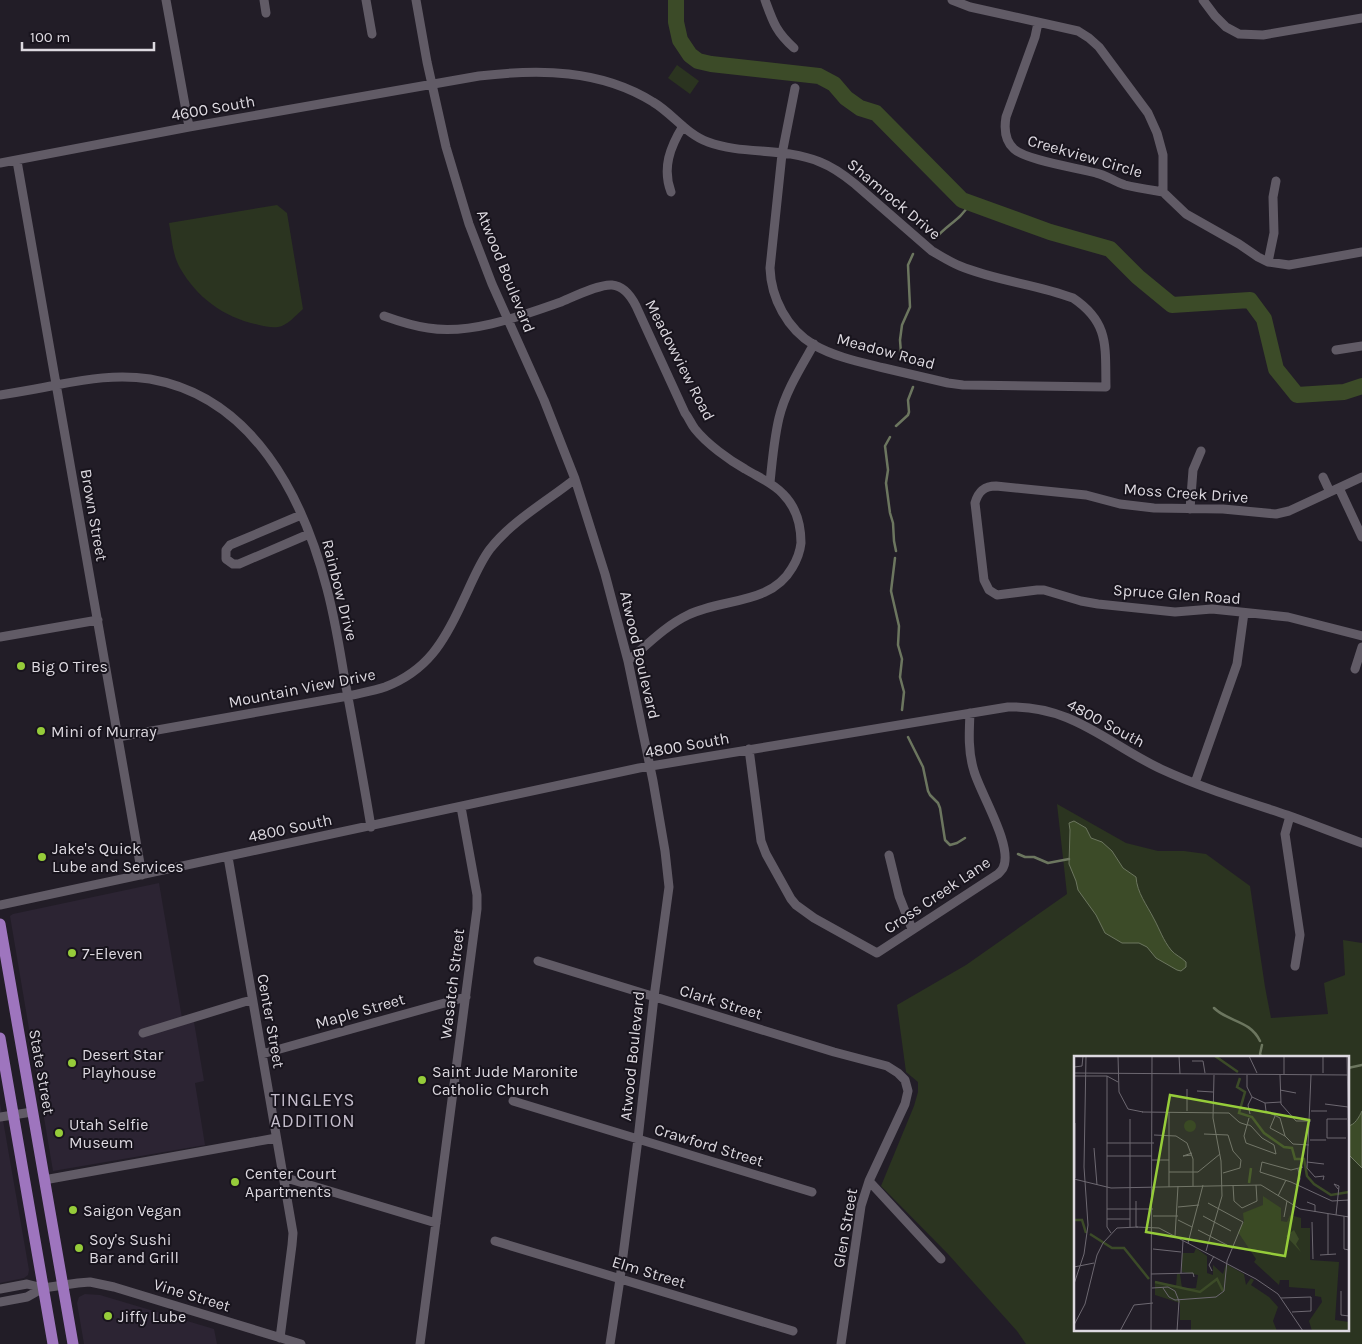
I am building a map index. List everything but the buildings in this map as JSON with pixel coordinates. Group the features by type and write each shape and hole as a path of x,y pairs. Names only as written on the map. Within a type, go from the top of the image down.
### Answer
{"main road":[{"name":"State Street","path":"0,924 73,1344"},
{"path":"0,1038 53,1344"}],"street":[{"path":"166,0 188,127"},
{"path":"264,0 266,13"},
{"path":"366,0 372,34"},
{"name":"Atwood Boulevard","path":"416,0 446,147 463,206 481,256 544,400 575,479 605,574 628,661 650,766 665,851 669,887 620,1279 610,1344"},
{"path":"765,0 776,29 794,48"},
{"path":"952,0 970,7 1078,31 1089,38 1099,47 1148,112 1157,133 1163,156 1163,192 1186,214 1208,228 1268,262 1288,265 1362,252"},
{"path":"1203,0 1226,27 1245,35 1263,36 1362,18"},
{"name":"Creekview Circle","path":"1038,23 1035,37 1004,126 1012,148 1017,152 1034,158 1099,174 1124,184 1163,192"},
{"name":"Shamrock Drive","path":"432,84 479,76 519,72 588,76 614,82 635,91 672,116 694,136 706,142 725,148 811,159 831,167 842,174 932,251 945,259 980,272 1064,294 1084,305 1094,316 1104,336 1106,387"},
{"name":"4600 South","path":"0,163 188,127 432,84"},
{"name":"Meadow Road","path":"795,88 782,154 772,240 770,280 784,315 800,333 814,344 850,360 948,383 963,385 1106,387"},
{"path":"671,192 666,170 673,142 682,126"},
{"name":"Brown Street","path":"17,161 142,875"},
{"path":"1268,262 1274,233 1272,197 1276,181"},
{"name":"Meadowview Road","path":"384,316 420,327 446,330 474,327 508,319 601,287 610,285 619,287 630,295 636,306 685,413 695,429 724,455 770,483 787,498 794,508 801,535 797,560 791,571 776,586 754,597 706,608 689,614 669,625 628,661"},
{"path":"770,483 779,416 799,370 814,344"},
{"path":"1336,350 1362,346"},
{"name":"Rainbow Drive","path":"0,395 100,377 124,376 163,382 177,386 216,405 252,435 270,458 287,485 310,534 327,589 371,826"},
{"path":"1190,509 1193,470 1201,451"},
{"path":"1323,477 1330,492"},
{"name":"Moss Creek Drive","path":"991,592 984,580 975,507 976,500 985,488 996,486 1086,495 1128,506 1162,509 1223,509 1281,513 1362,477"},
{"name":"Mountain View Drive","path":"118,737 348,696 396,682 419,667 430,657 447,635 476,572 497,541 516,523 575,479"},
{"path":"1340,488 1362,537"},
{"path":"301,515 230,545 226,550 226,559 233,564 239,564 310,534"},
{"name":"Spruce Glen Road","path":"991,592 1001,596 1033,590 1044,590 1098,604 1174,612 1212,609 1288,617 1362,636"},
{"path":"1195,783 1237,664 1244,613"},
{"path":"0,637 98,620"},
{"path":"1355,668 1362,647"},
{"name":"4800 South","path":"0,905 650,766 970,713 1019,707 1058,714 1083,724 1161,769 1362,843"},
{"name":"Cross Creek Lane","path":"749,749 761,841 766,854 791,899 814,918 877,953 998,874 1003,868 1005,859 1003,843 974,770 969,746 970,713"},
{"name":"Wasatch Street","path":"420,1344 477,909 477,899 461,807"},
{"path":"1290,816 1285,834 1300,935 1294,966"},
{"path":"889,855 899,896 912,930"},
{"name":"Center Street","path":"228,857 293,1236 280,1338"},
{"name":"Clark Street","path":"538,961 824,1049 881,1064 894,1070"},
{"name":"Maple Street","path":"262,1054 466,997"},
{"path":"144,1033 252,1000"},
{"name":"Glen Street","path":"841,1344 861,1206 869,1181 907,1098 908,1086 902,1076 894,1070"},
{"name":"Crawford Street","path":"513,1101 812,1192"},
{"path":"0,1117 32,1112"},
{"path":"44,1180 276,1138"},
{"path":"283,1177 436,1223"},
{"path":"869,1181 941,1259"},
{"name":"Elm Street","path":"495,1241 793,1331"},
{"name":"Vine Street","path":"0,1302 27,1297 43,1288 90,1282 114,1286 301,1344"},
{"name":"Vine Street","path":"0,1289 27,1284 43,1288"}],"shaded area":[{"path":"677,65 699,81 690,94 668,78"},
{"path":"277,205 287,213 303,309 285,325 273,327 247,322 224,312 195,289 177,263 169,223"},
{"path":"1057,804 1126,843 1158,851 1184,851 1206,854 1250,886 1271,1018 1328,1014 1324,983 1345,975 1343,940 1362,943 1362,1344 1026,1344 1017,1331 948,1254 881,1186 918,1092 918,1082 906,1072 897,1005 966,965 1067,894"},
{"path":"1074,821 1086,828 1091,838 1102,842 1112,851 1123,868 1136,877 1140,894 1166,942 1173,952 1186,962 1186,967 1181,971 1156,958 1147,947 1139,943 1122,943 1105,933 1096,915 1078,890 1069,864 1069,823"},
{"path":"159,883 183,1024 194,1022 204,1081 195,1083 205,1145 53,1171 10,916"},
{"path":"0,1103 29,1270 28,1275 24,1278 0,1283"},
{"path":"1362,1111 1362,1168 1350,1156 1350,1125 1358,1118"},
{"path":"85,1294 100,1295 214,1329 217,1344 84,1344 77,1303 79,1297"}],"waterway":[{"path":"676,0 676,22 680,40 690,55 698,61 819,76 834,84 846,98 860,108 876,113 962,200 1050,232 1110,249 1138,277 1172,305 1250,300 1264,319 1276,369 1297,395 1344,392 1362,386"},
{"path":"936,238 962,214 970,203"},
{"path":"913,254 908,265 910,307 902,325 900,340 901,353 911,357 914,364"},
{"path":"896,426 908,415 908,400 913,387"},
{"path":"890,437 885,446 888,470 886,483 896,551"},
{"path":"895,558 891,591 899,626 898,645 902,659 900,677 904,692 902,710"},
{"path":"908,737 923,767 928,791 940,808 945,840 950,845 965,838"},
{"path":"1018,854 1025,857 1034,857 1048,863 1069,859"},
{"path":"1214,1008 1251,1029 1260,1041"},
{"path":"1261,1056 1262,1045"},
{"path":"1350,1068 1362,1065"}],"place":[{"name":"Big O Tires","path":"21,666"},
{"name":"Mini of Murray","path":"41,731"},
{"name":"Jake's Quick Lube and Services","path":"42,857"},
{"name":"7-Eleven","path":"72,953"},
{"name":"Desert Star Playhouse","path":"72,1063"},
{"name":"Saint Jude Maronite Catholic Church","path":"422,1080"},
{"name":"Utah Selfie Museum","path":"59,1133"},
{"name":"Center Court Apartments","path":"235,1182"},
{"name":"Saigon Vegan","path":"73,1210"},
{"name":"Soy's Sushi Bar and Grill","path":"79,1248"},
{"name":"Jiffy Lube","path":"108,1316"}],"district":[{"name":"TINGLEYS ADDITION","path":"313,1110"}]}
